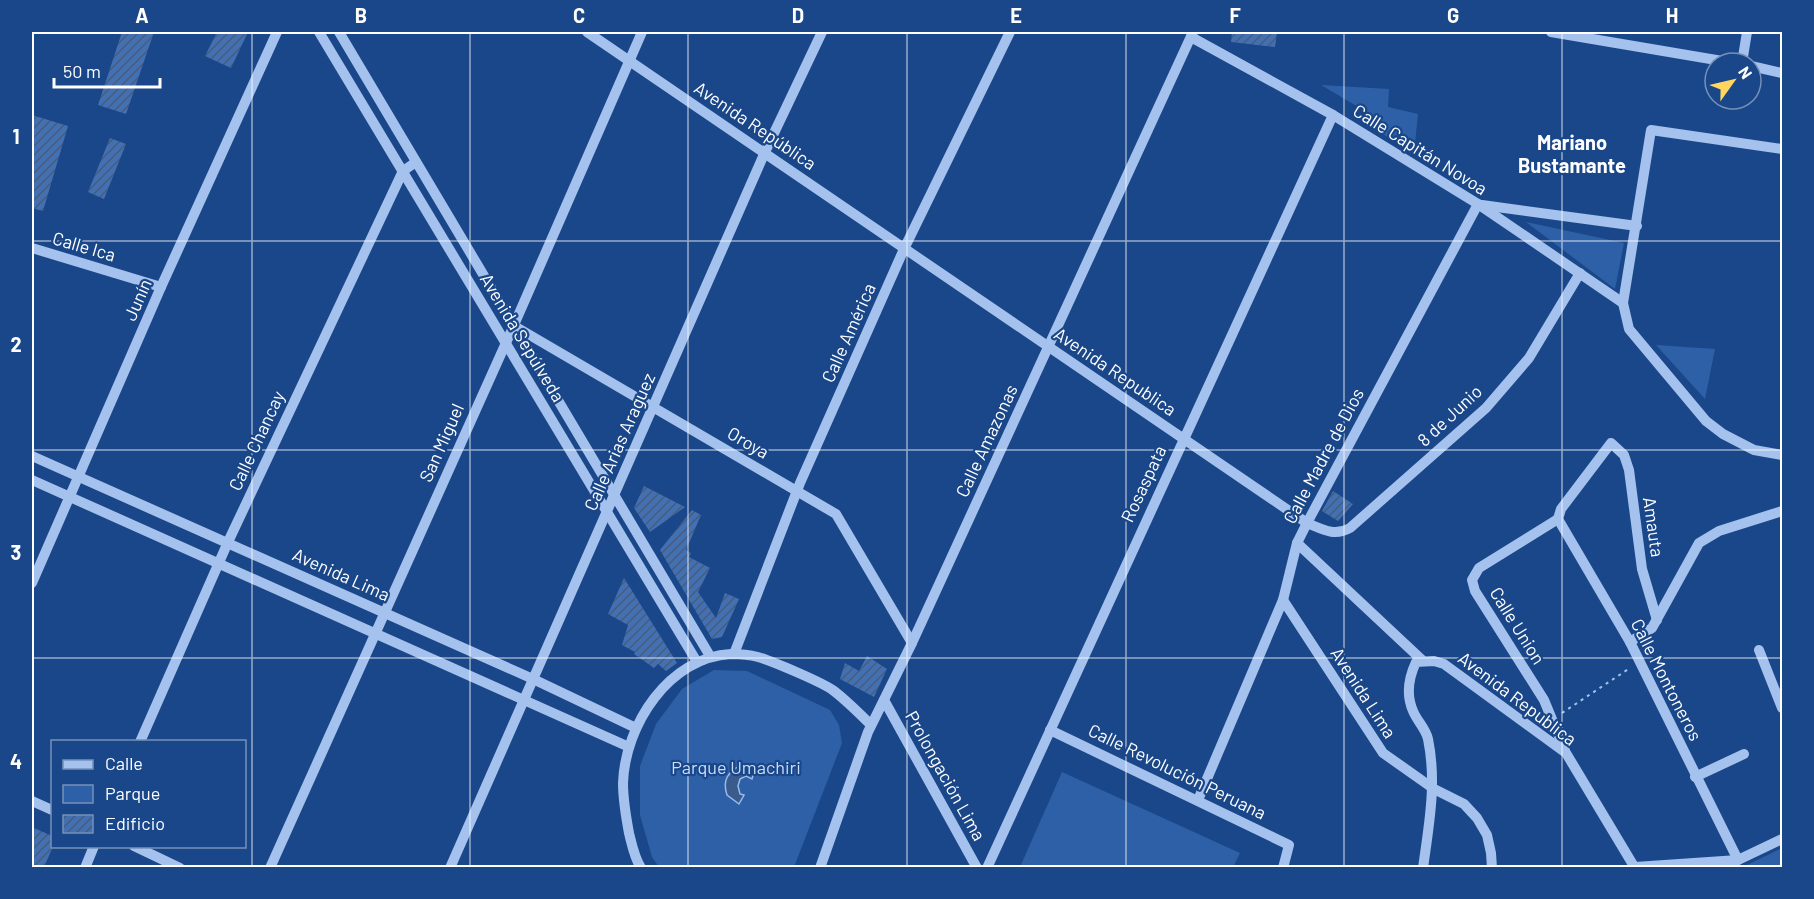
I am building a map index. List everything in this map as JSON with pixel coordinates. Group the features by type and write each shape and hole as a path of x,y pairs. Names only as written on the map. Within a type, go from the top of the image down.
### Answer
{"street":[{"name":"Junín","path":"32,583 277,32"},
{"name":"Avenida Sepúlveda","path":"319,32 697,662"},
{"name":"Avenida Sepúlveda","path":"339,32 710,656"},
{"name":"Avenida República","path":"587,32 904,249"},
{"name":"San Miguel","path":"270,867 514,325 642,32"},
{"name":"Calle Arias Araguez","path":"450,867 765,152 822,32"},
{"name":"Calle América","path":"734,654 797,490 904,249 1010,32"},
{"path":"1551,32 1703,58"},
{"path":"1744,51 1747,32"},
{"name":"Calle Capitán Novoa","path":"1192,34 1478,204 1623,303"},
{"name":"Calle Amazonas","path":"820,867 871,724 912,643 1192,34"},
{"path":"1763,69 1782,73"},
{"name":"Rosaspata","path":"987,867 1333,116"},
{"path":"1782,149 1651,130 1623,303 1629,329 1706,421 1723,434 1755,450 1782,455"},
{"path":"403,171 417,162"},
{"name":"Calle Chancay","path":"140,740 228,542 403,171"},
{"path":"1478,204 1637,226"},
{"name":"Calle Madre de Dios","path":"1198,800 1283,600 1297,543 1306,523 1478,204"},
{"name":"Calle Ica","path":"32,248 162,287"},
{"name":"Avenida Republica","path":"904,249 1306,523"},
{"name":"8 de Junio","path":"1306,523 1336,533 1350,528 1486,408 1529,358 1580,273"},
{"name":"Oroya","path":"514,325 836,514 912,643"},
{"name":"Amauta","path":"1558,519 1561,509 1611,443 1624,455 1629,470 1642,569 1657,620"},
{"name":"Avenida Lima","path":"32,456 533,679 636,728"},
{"path":"32,480 630,747"},
{"path":"1630,642 1645,634 1657,620 1692,552 1699,543 1719,531 1782,512"},
{"name":"Calle Montoneros","path":"1558,519 1630,642 1738,860"},
{"name":"Calle Union","path":"1558,519 1479,568 1472,580 1475,591 1544,700 1566,753"},
{"path":"1297,543 1424,661"},
{"name":"Avenida Lima","path":"1283,600 1383,753 1434,789 1464,804 1477,818 1486,835 1492,867"},
{"path":"1759,650 1782,708"},
{"path":"636,865 627,822 623,783 630,747 636,728 654,699 674,677 697,662 710,656 734,654 758,657 832,689 871,724"},
{"name":"Avenida Republica","path":"1424,661 1434,660 1444,664 1566,753 1635,867"},
{"path":"1423,867 1434,789 1428,736 1413,710 1408,687 1416,662 1424,661"},
{"name":"Prolongación Lima","path":"884,700 977,867"},
{"name":"Calle Revolución Peruana","path":"1050,730 1289,845 1283,867"},
{"path":"1695,777 1744,754"},
{"path":"32,801 51,810"},
{"path":"1635,867 1738,860 1782,839"},
{"path":"85,867 93,848"},
{"path":"138,848 180,867"}],"path":[{"path":"1552,720 1640,661"}],"green space":[{"path":"1321,85 1389,89 1388,107 1418,114 1414,153 1361,121 1365,111"},
{"path":"1526,222 1624,243 1615,289"},
{"path":"1656,345 1715,349 1705,399"},
{"name":"Parque Umachiri","path":"714,670 747,671 830,710 839,725 842,743 794,867 659,867 652,857 640,815 640,766 656,724 682,689"},
{"path":"1062,772 1240,853 1233,867 1020,867"},
{"path":"1782,848 1782,867 1743,867"}],"shaded area":[{"path":"741,765 755,769 752,779 746,776 740,779 738,786 740,794 744,795 739,804 727,795 725,785 727,777"}],"building":[{"path":"122,32 154,32 126,114 98,105"},
{"path":"217,32 248,32 231,68 205,56"},
{"path":"1232,32 1277,32 1275,47 1231,42"},
{"path":"32,115 68,126 43,211 32,208"},
{"path":"110,138 126,144 104,199 88,192"},
{"path":"644,486 685,507 650,532 634,508"},
{"path":"1333,491 1353,504 1338,521 1322,511"},
{"path":"692,510 701,515 686,550 691,553 689,557 710,568 698,592 716,618 725,593 739,599 722,637 712,639 660,550"},
{"path":"624,578 677,663 666,671 658,664 654,668 634,654 635,652 622,645 628,625 608,614"},
{"path":"867,656 887,669 874,697 840,679 845,663 859,671"},
{"path":"32,827 51,836 52,849 44,867 32,867"}],"district":[{"name":"Mariano Bustamante","path":"1572,154"}]}
